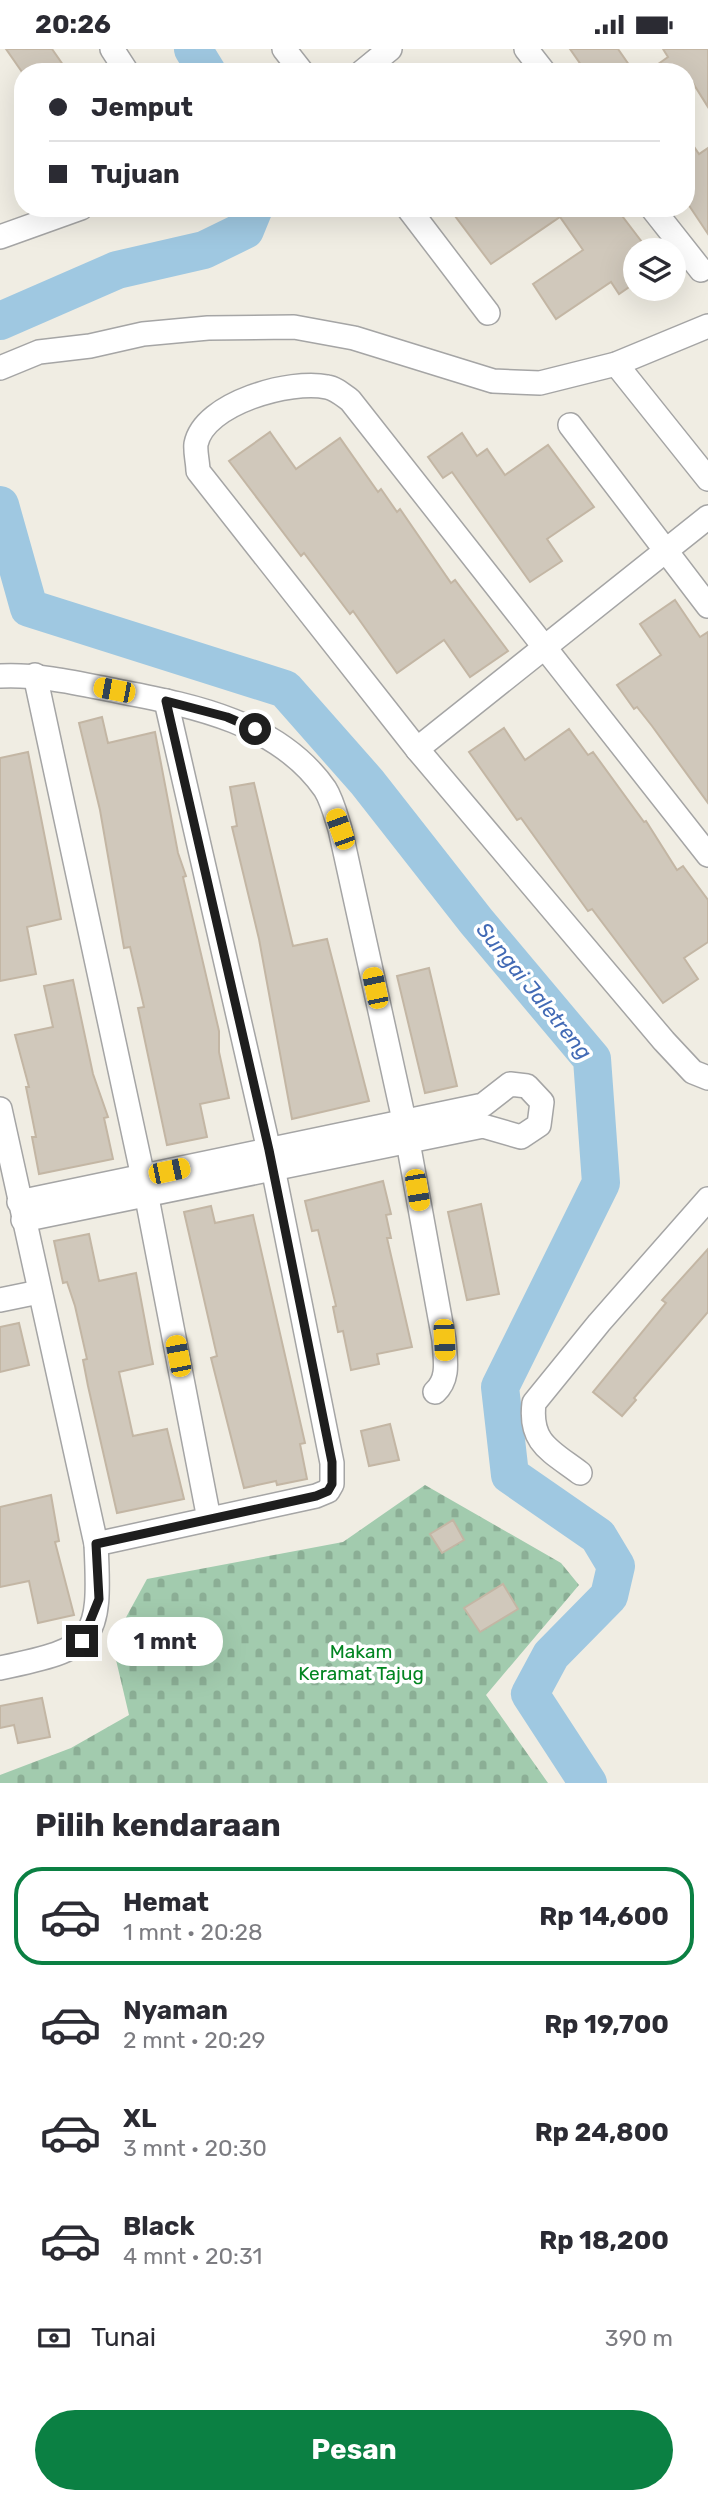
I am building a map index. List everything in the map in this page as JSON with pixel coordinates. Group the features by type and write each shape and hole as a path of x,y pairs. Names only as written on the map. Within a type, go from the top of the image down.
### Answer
{"street":[{"path":"284,49 295,63"},
{"path":"373,63 390,49"},
{"path":"526,49 537,63"},
{"path":"0,237 56,217"},
{"path":"415,217 488,313"},
{"path":"659,217 701,270"},
{"path":"0,368 39,352 90,346 143,334 208,328 294,327 354,338 493,381 540,383 616,365 708,326"},
{"path":"616,365 708,479"},
{"path":"708,855 350,400 327,386 275,391 232,404 214,417 203,430 196,445 198,471 416,749 664,1041 693,1072 708,1078"},
{"path":"570,425 708,606"},
{"path":"416,749 708,517"},
{"path":"0,677 35,675 166,701 227,717 255,729 280,745 326,790 340,829 406,1130 444,1340 446,1372 442,1385 435,1392"},
{"path":"35,675 145,1185 209,1519"},
{"path":"96,1544 316,1496 328,1491 332,1484 332,1462 271,1159 166,701"},
{"path":"21,1211 406,1130 482,1105 510,1084 527,1086 542,1102 543,1118 528,1135 514,1137 483,1126 406,1130"},
{"path":"0,1668 54,1657 82,1641 99,1599 96,1544 1,1123"},
{"path":"580,1473 543,1445 535,1433 532,1419 534,1403 599,1322 708,1199"},
{"path":"0,1300 39,1292"}],"green space":[{"name":"Makam Keramat Tajug","path":"425,1485 561,1563 579,1585 486,1695 548,1783 0,1783 0,1775 71,1748 129,1715 112,1643 147,1579 343,1542"}],"building":[{"path":"6,49 52,49 62,63 16,63"},
{"path":"570,49 618,49 628,63 580,63"},
{"path":"663,49 708,49 708,107 695,86 695,63 660,63 668,57"},
{"path":"695,148 699,154 708,148 708,234 695,214"},
{"path":"456,217 560,217 491,264"},
{"path":"560,217 623,217 639,238 623,238 623,291 619,294 611,282 556,319 533,284 583,250"},
{"path":"270,432 296,469 340,438 378,492 381,489 397,512 400,509 451,583 455,580 508,651 470,677 444,640 397,673 353,611 350,614 304,553 301,556 229,461"},
{"path":"462,433 477,456 487,449 505,475 548,445 594,507 547,539 562,561 530,582 452,472 443,478 428,457"},
{"path":"675,600 700,637 708,632 708,803 652,726 637,707 634,709 617,685 661,655 640,624"},
{"path":"102,717 108,743 155,732 178,853 186,876 183,877 219,1031 219,1052 229,1098 200,1104 207,1137 167,1145 138,1008 144,1007 130,947 124,948 100,810 79,723"},
{"path":"504,728 525,760 569,729 588,755 593,752 644,822 646,821 677,870 683,866 708,900 708,942 684,958 698,979 663,1003 592,909 588,911 521,818 517,820 469,752"},
{"path":"28,752 61,919 27,927 36,974 0,981 0,758"},
{"path":"254,783 293,946 327,939 369,1101 292,1119 259,939 232,827 237,826 230,787"},
{"path":"429,968 457,1086 425,1093 397,976"},
{"path":"73,980 93,1074 108,1117 104,1118 113,1159 39,1174 32,1137 36,1137 26,1087 29,1087 15,1035 53,1027 44,986"},
{"path":"383,1181 391,1214 386,1215 391,1238 387,1238 412,1347 377,1354 379,1364 351,1370 343,1331 338,1332 333,1307 336,1306 318,1230 312,1231 305,1201"},
{"path":"481,1204 499,1294 467,1300 448,1212"},
{"path":"211,1206 215,1223 253,1215 305,1443 300,1444 307,1479 277,1485 276,1481 244,1488 211,1358 217,1356 184,1212"},
{"path":"89,1234 99,1281 136,1273 153,1364 119,1372 133,1436 167,1429 184,1499 117,1513 88,1386 83,1360 87,1359 75,1306 67,1282 63,1283 54,1241"},
{"path":"708,1249 708,1312 634,1398 636,1400 622,1416 593,1392 666,1303 662,1300"},
{"path":"19,1323 29,1365 0,1372 0,1327"},
{"path":"390,1424 399,1460 369,1466 361,1431"},
{"path":"51,1495 59,1541 55,1542 74,1615 38,1623 29,1581 0,1587 0,1507"},
{"path":"453,1520 464,1540 442,1553 430,1534"},
{"path":"503,1584 518,1609 480,1632 464,1608"},
{"path":"42,1698 50,1737 18,1743 14,1725 0,1728 0,1706"}],"waterway":[{"path":"193,49 202,63"},
{"path":"0,321 117,270 204,250 245,230 250,217"},
{"name":"Sungai Jaletreng","path":"0,505 29,608 285,689 367,782 476,921 592,1059 601,1183 500,1387 510,1475 598,1536 616,1566 609,1596 551,1655 530,1694 588,1783"}],"route":[{"path":"82,1641 90,1628 99,1599 96,1544 316,1496 328,1491 332,1484 332,1462 273,1168 166,701 227,717 255,729"}]}
